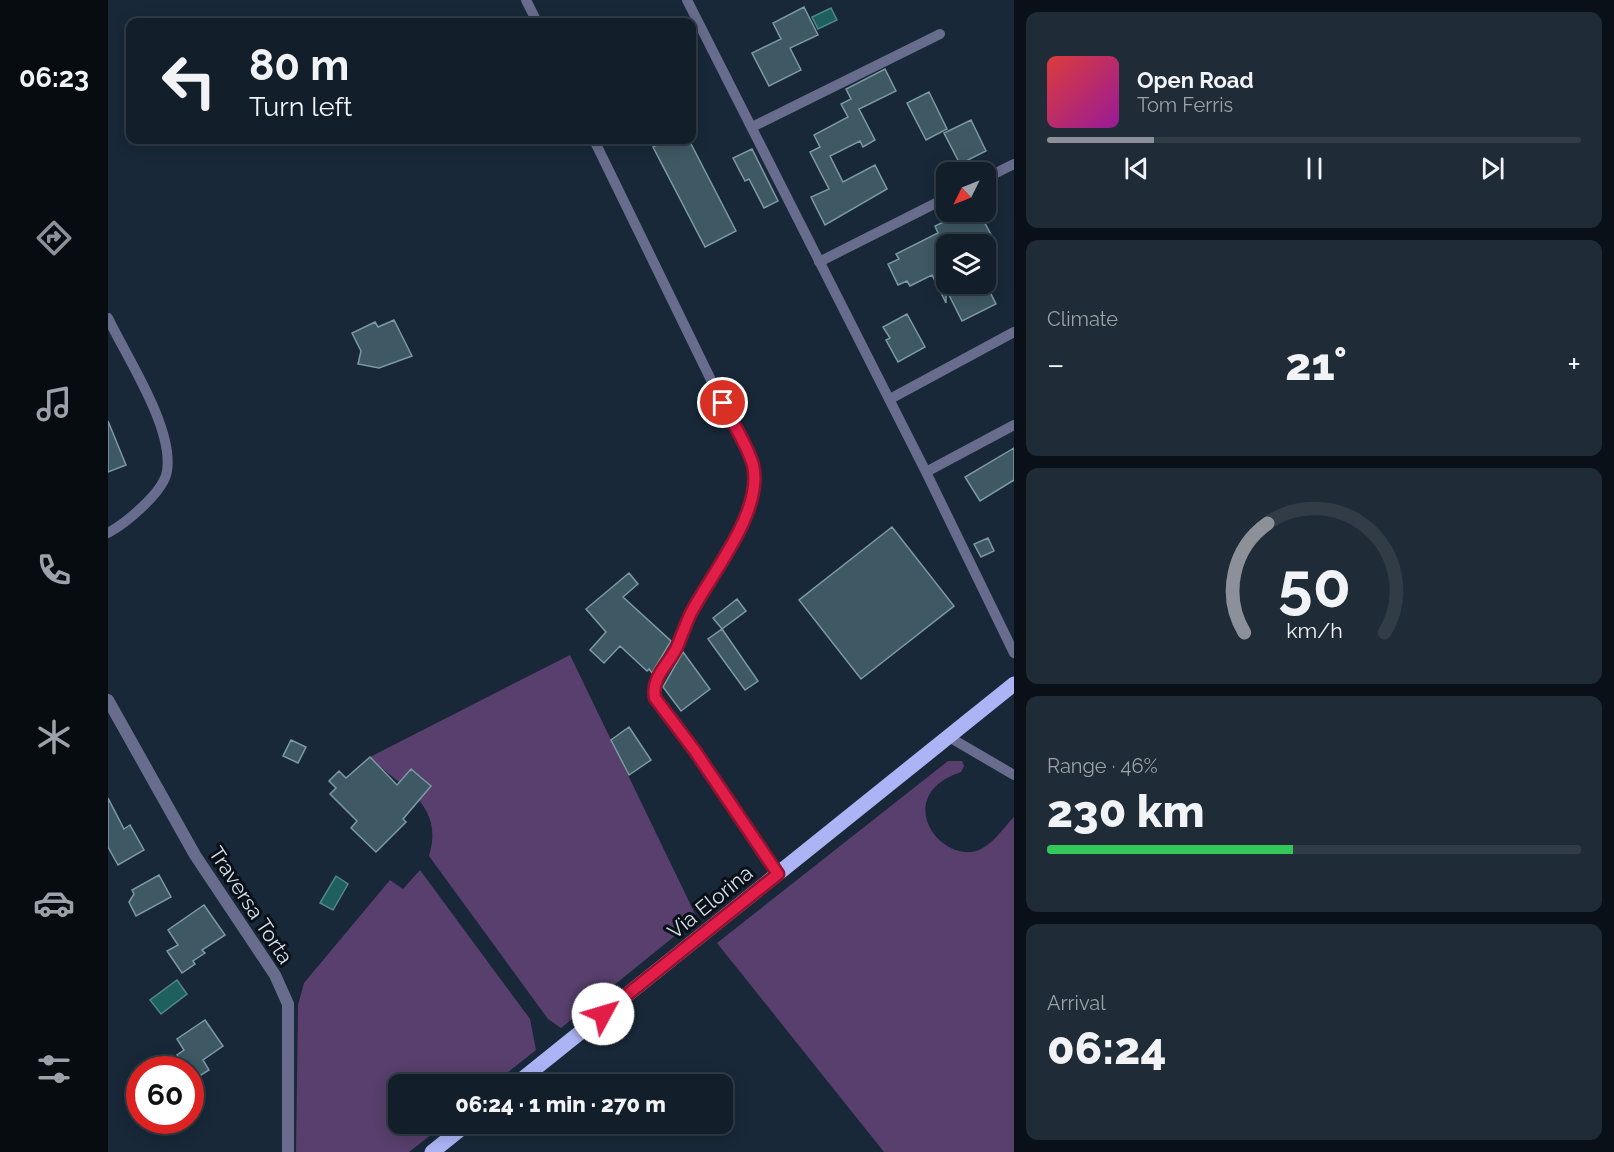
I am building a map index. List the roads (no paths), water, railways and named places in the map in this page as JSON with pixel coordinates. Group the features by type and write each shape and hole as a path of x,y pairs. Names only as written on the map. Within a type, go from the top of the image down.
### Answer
{"main road":[{"name":"Via Elorina","path":"528,1074 1014,684"},
{"path":"432,1152 454,1134"}],"street":[{"name":"Traversa Torta","path":"108,700 195,855 275,975 288,1004 288,1152"}],"lane":[{"path":"526,0 535,18"},
{"path":"687,0 890,399 1014,652"},
{"path":"752,127 940,34"},
{"path":"596,144 752,464 754,480 753,498 746,516 690,615 675,650 656,679 655,698 695,751 778,874"},
{"path":"996,173 1014,164"},
{"path":"819,262 936,203"},
{"path":"108,318 157,414 168,449 168,473 160,488 133,514 108,533"},
{"path":"890,399 1014,332"},
{"path":"926,472 1014,425"},
{"path":"949,737 1014,775"}]}
